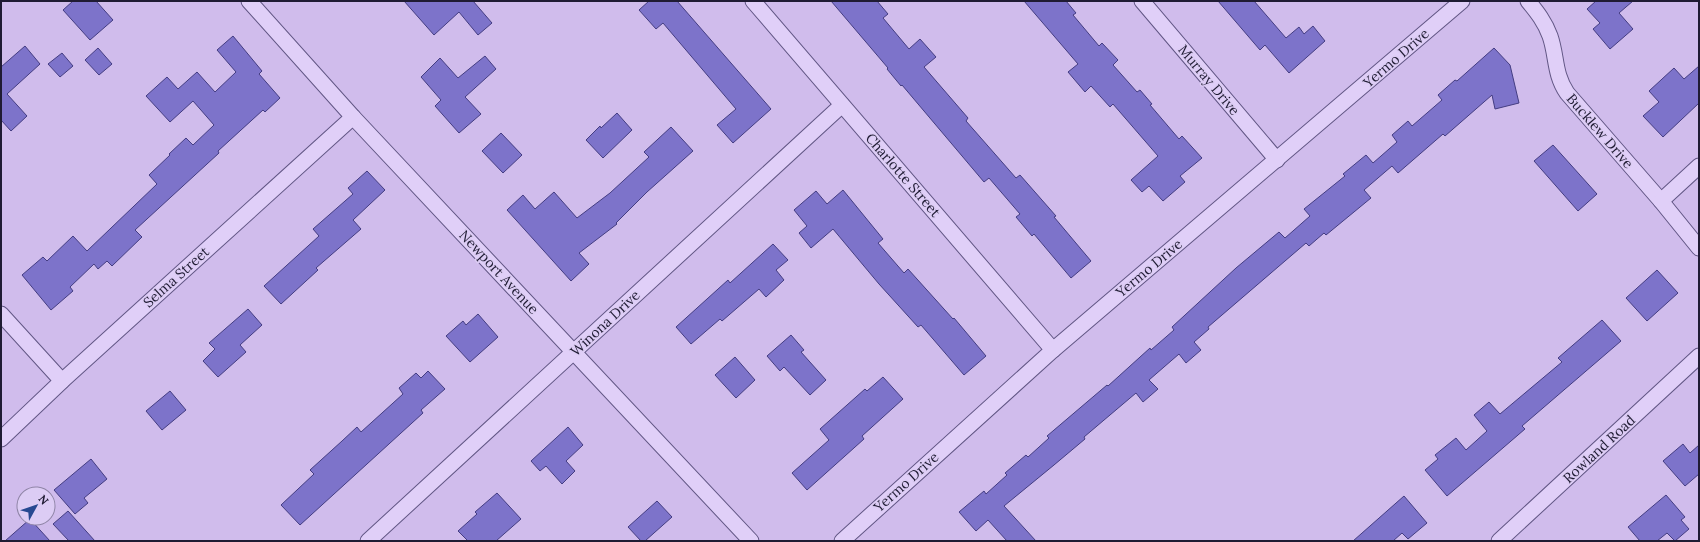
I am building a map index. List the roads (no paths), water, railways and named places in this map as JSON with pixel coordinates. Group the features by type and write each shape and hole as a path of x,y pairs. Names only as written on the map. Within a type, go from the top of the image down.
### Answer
{"street":[{"name":"Newport Avenue","path":"249,1 353,117 751,541"},
{"name":"Charlotte Street","path":"753,1 1053,350"},
{"name":"Murray Drive","path":"1142,1 1277,160"},
{"name":"Yermo Drive","path":"842,541 1053,350 1462,1"},
{"name":"Bucklew Drive","path":"1528,1 1542,18 1550,36 1557,75 1562,85 1699,248"},
{"name":"Winona Drive","path":"368,541 842,105"},
{"name":"Selma Street","path":"1,439 62,381 353,117"},
{"path":"1661,201 1699,166"},
{"path":"1,314 62,381"},
{"name":"Rowland Road","path":"1499,541 1699,356"}]}
